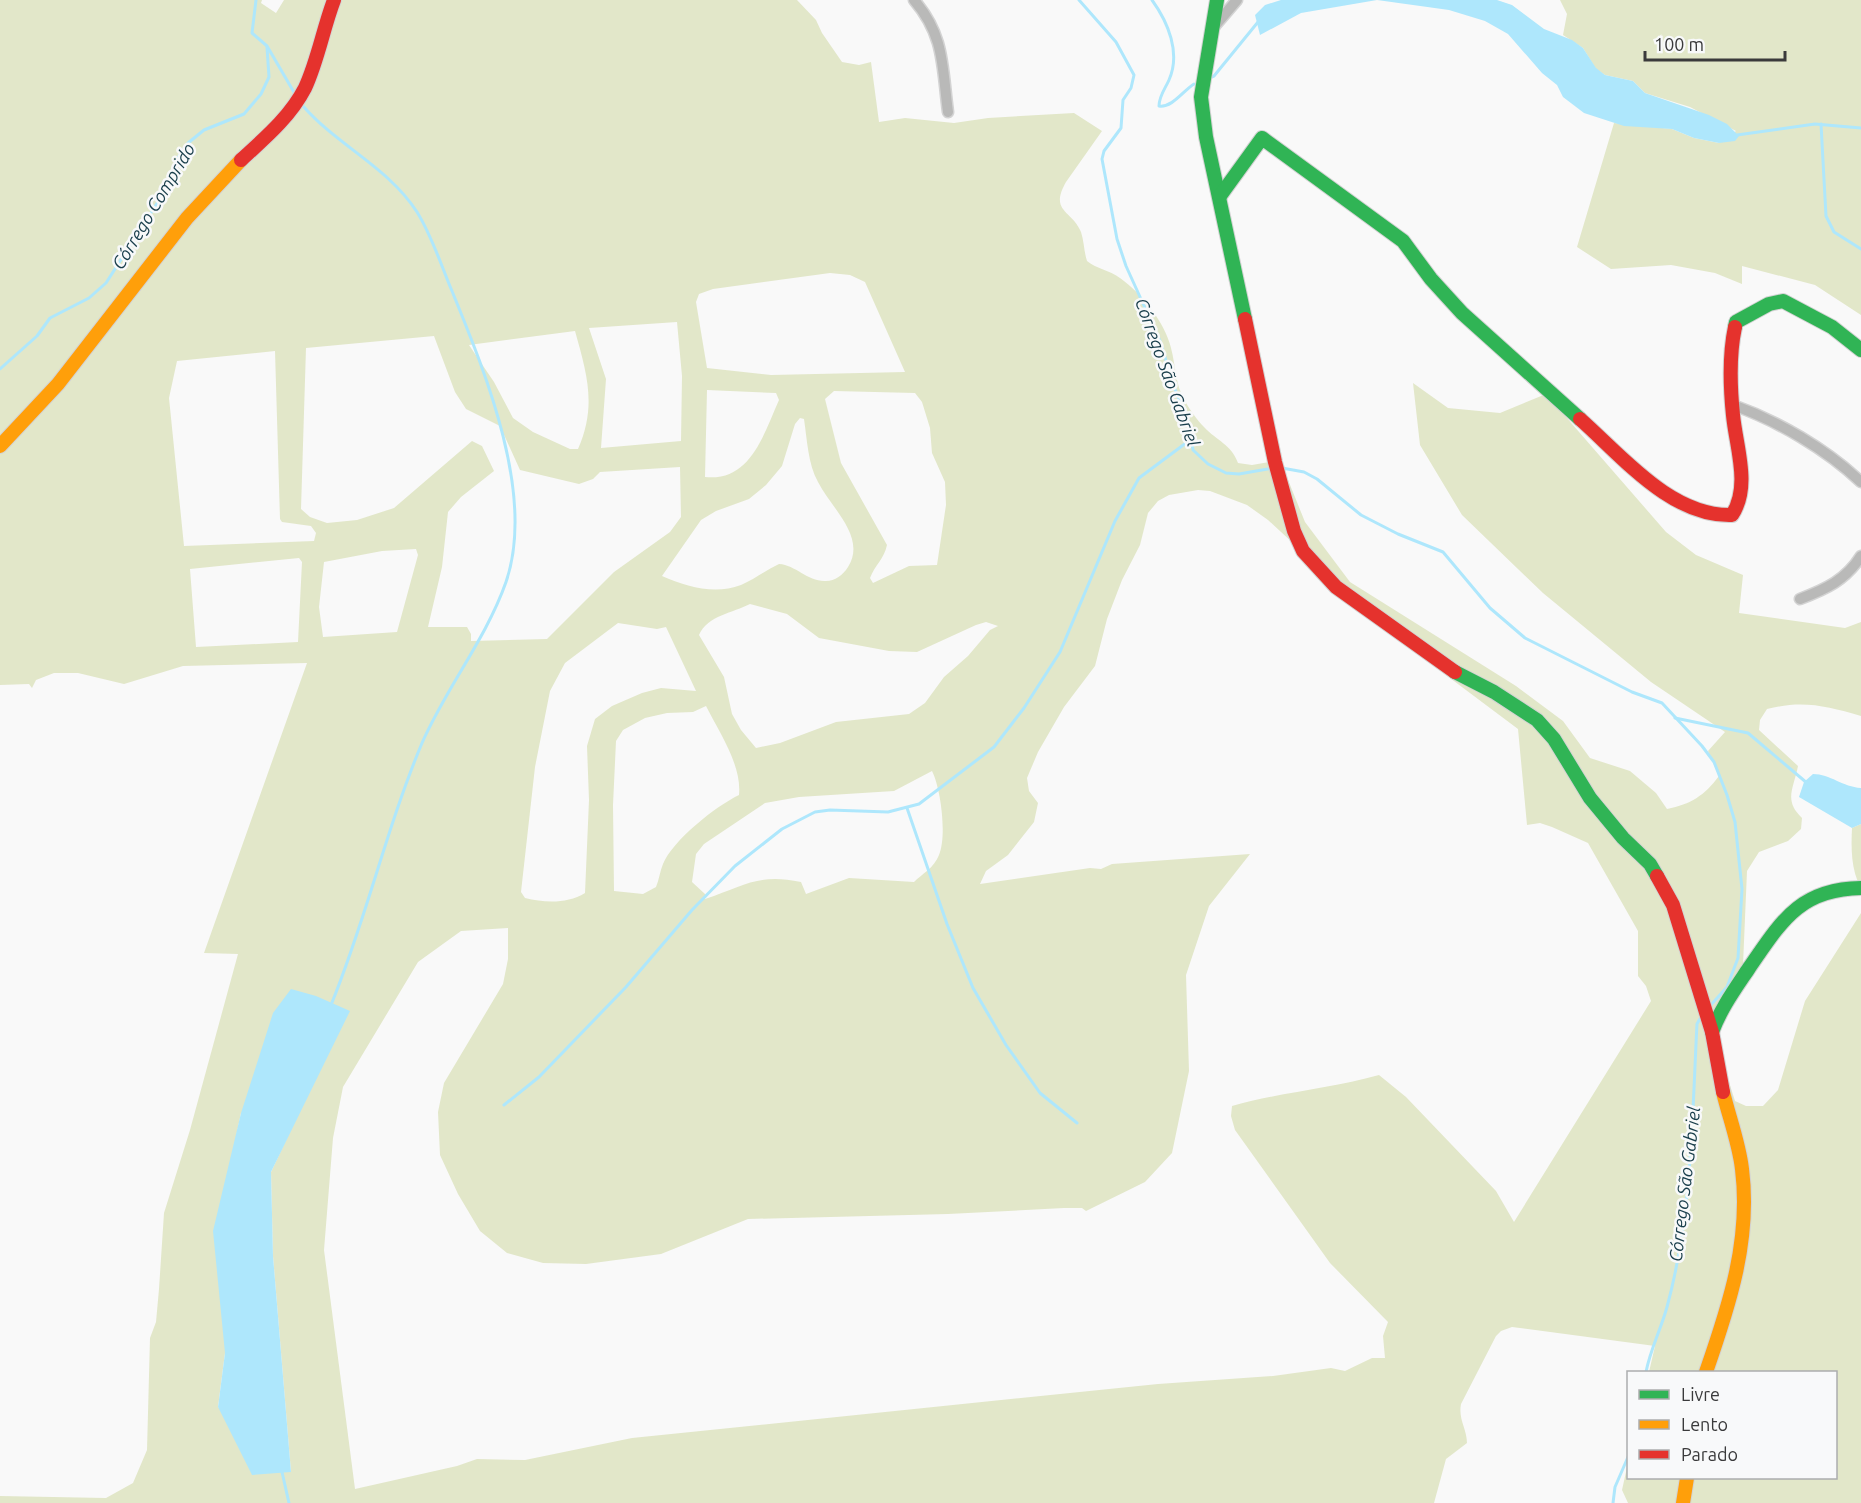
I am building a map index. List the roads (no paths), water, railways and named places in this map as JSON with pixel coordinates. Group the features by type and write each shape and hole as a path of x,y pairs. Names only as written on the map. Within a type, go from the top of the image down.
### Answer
{"street":[{"path":"0,446 78,360 214,186 285,119 310,76 334,0"},
{"path":"914,0 927,15 938,38 948,112"},
{"path":"1217,0 1206,52 1201,97 1206,137 1276,467 1294,531 1303,551 1336,587 1458,674 1518,706 1537,720 1554,739 1590,798 1623,838 1650,864 1662,881 1673,905 1712,1032 1722,1087 1740,1159 1744,1196 1740,1263 1730,1304 1706,1371"},
{"path":"1211,31 1237,0"},
{"path":"1220,196 1241,169 1255,142 1262,138 1403,241 1438,287 1474,325 1666,494 1702,513 1720,517 1732,515 1740,502 1739,450 1733,405 1736,322 1775,302 1783,301 1832,327 1861,350"},
{"path":"1733,405 1787,430 1833,459 1861,482"},
{"path":"1800,598 1841,580 1852,570 1861,556"},
{"path":"1712,1032 1720,1011 1781,921 1793,910 1832,890 1861,888"},
{"path":"1683,1503 1687,1479"}],"water":[{"path":"1281,0 1377,0 1301,13 1260,35 1255,15 1265,5"},
{"path":"1377,0 1497,0 1512,5 1544,29 1572,40 1583,48 1596,68 1605,75 1633,81 1645,93 1709,115 1727,124 1739,136 1735,141 1719,143 1694,138 1672,129 1624,126 1584,113 1563,97 1557,85 1542,73 1508,34 1485,21 1449,10"},
{"path":"1813,774 1861,788 1861,824 1852,828 1799,797 1804,782"},
{"path":"291,989 316,996 350,1011 271,1172 273,1256 291,1472 252,1475 218,1407 225,1353 213,1231 241,1113 273,1013"}],"waterway":[{"name":"Córrego Comprido","path":"256,0 252,33 267,46 295,94"},
{"name":"Córrego São Gabriel","path":"1079,0 1116,42 1134,75 1131,88 1123,100 1121,128 1104,151 1102,159 1117,239 1126,266 1160,341 1174,387 1189,423 1193,450 1208,464 1226,473 1239,474 1273,468"},
{"path":"1152,0 1168,28 1174,59 1159,106 1173,102 1194,84"},
{"path":"1207,79 1214,76 1258,22"},
{"name":"Córrego Comprido","path":"0,369 37,336 50,318 89,298 106,283 163,194 177,159 188,143 204,130 244,114 261,94 269,77 267,47"},
{"path":"303,106 392,182 422,221 479,358 503,434 511,473 515,511 514,548 506,582 488,623 422,743 331,1005"},
{"path":"1737,135 1815,124 1861,128"},
{"path":"1821,124 1826,216 1834,232 1861,249"},
{"path":"504,1105 539,1077 626,987 692,910 735,866 782,829 815,812 830,810 888,812 919,804 994,747 1024,708 1060,652 1115,521 1139,478 1190,440"},
{"name":"Córrego São Gabriel","path":"1282,468 1304,472 1317,479 1361,515 1398,534 1443,552 1490,608 1525,638 1632,692 1662,703 1702,746 1714,762 1735,822 1742,889 1738,958 1727,987 1710,1006"},
{"path":"1675,718 1748,733 1807,783"},
{"path":"907,808 947,924 973,988 1006,1045 1040,1093 1077,1123"},
{"name":"Córrego São Gabriel","path":"1646,1371 1667,1307 1682,1237 1690,1167 1697,1024 1702,1015"},
{"name":"Córrego São Gabriel","path":"1613,1503 1615,1487 1627,1459"},
{"path":"282,1472 289,1503"}]}
